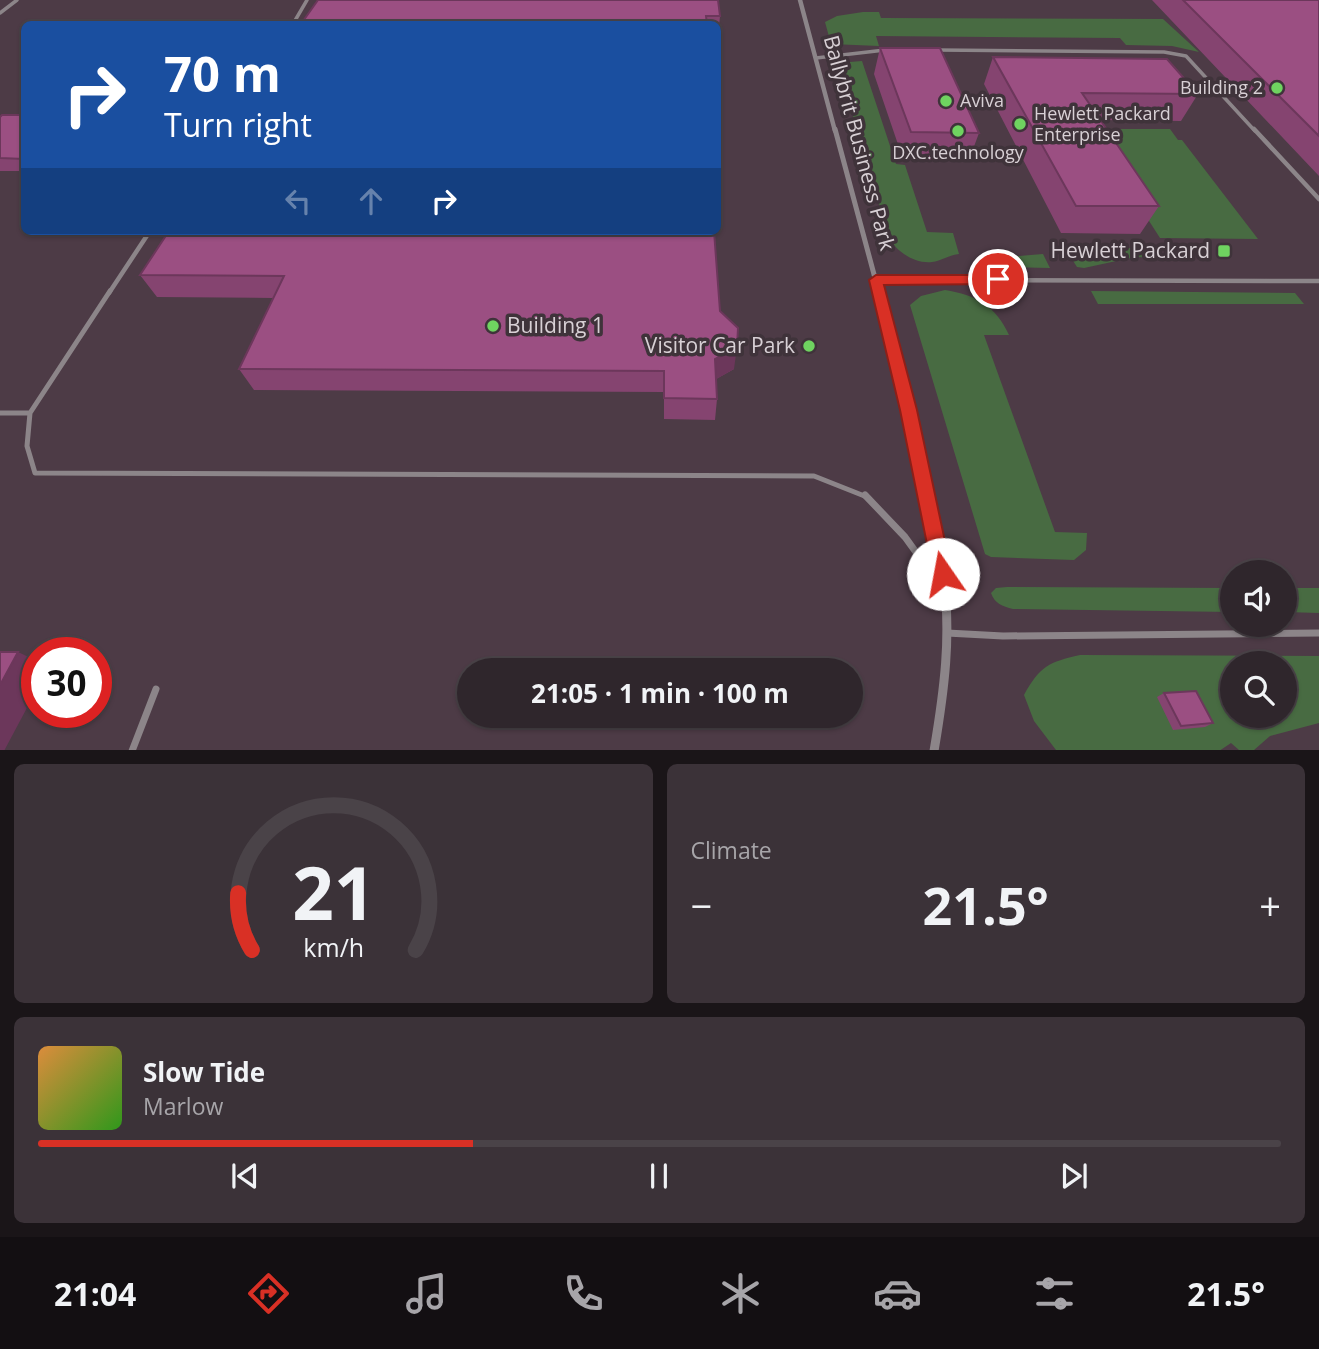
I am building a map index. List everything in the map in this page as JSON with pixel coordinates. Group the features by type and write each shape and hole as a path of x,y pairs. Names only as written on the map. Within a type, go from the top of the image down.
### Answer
{"street":[{"name":"Ballybrit Business Park","path":"800,0 876,280 908,410 946,594 945,685 934,750"}],"lane":[{"path":"0,13 17,0"},
{"path":"295,21 307,0"},
{"path":"816,58 886,50"},
{"path":"927,50 1164,52 1186,56 1319,198"},
{"path":"147,235 30,413 27,446 35,473 814,476 866,495 905,537 946,594"},
{"path":"876,280 1319,281"},
{"path":"0,413 30,413"},
{"path":"947,633 1003,636 1319,633"},
{"path":"132,750 156,689"}],"shaded area":[{"path":"0,0 1319,0 1319,750 0,750"}],"green space":[{"path":"879,12 881,18 1163,19 1199,52 1172,46 1126,45 1120,38 876,36 879,46 831,44 825,22 837,16"},
{"path":"862,61 896,164 905,165 927,232 953,233 959,254 935,261 919,261 902,252 889,238 840,72 850,62"},
{"path":"1090,129 1170,129 1178,140 1182,140 1258,239 1160,238"},
{"path":"1155,246 1163,258 1135,257 1084,268 1077,267 1068,253"},
{"path":"1043,254 1050,268 1009,267 996,263 994,258"},
{"path":"945,290 966,295 984,304 998,316 1009,335 984,335 1055,532 1087,533 1086,550 1074,560 991,557 985,554 910,305 921,296"},
{"path":"1091,291 1295,293 1304,304 1098,304"},
{"path":"996,588 1220,588 1220,612 1013,609 995,600 991,593"},
{"path":"1297,588 1319,588 1319,613 1297,612"},
{"path":"1080,655 1220,656 1220,728 1297,728 1297,656 1319,656 1319,723 1270,736 1254,750 1239,750 1231,743 1220,750 1056,750 1034,721 1024,695 1046,667"}],"building":[{"path":"318,0 718,0 720,16 706,16 707,21 303,21"},
{"name":"Building 2","path":"1183,0 1319,0 1319,136"},
{"path":"880,48 940,48 979,133 911,132"},
{"path":"993,57 1167,59 1198,94 1082,93 1159,206 1076,206"},
{"path":"21,115 21,159 0,158 0,117"},
{"name":"Building 1","path":"166,235 714,235 720,311 738,328 737,347 715,359 717,399 664,398 664,371 239,369 284,276 140,275"},
{"path":"0,652 18,652 0,685"},
{"path":"1196,691 1213,723 1181,726 1164,693"}],"place":[{"name":"Building 2","path":"1277,88"},
{"name":"Aviva","path":"946,101"},
{"name":"Hewlett Packard Enterprise","path":"1020,124"},
{"name":"DXC.technology","path":"958,131"},
{"name":"Hewlett Packard","path":"1224,251"},
{"name":"Building 1","path":"493,326"},
{"name":"Visitor Car Park","path":"809,346"}],"route":[{"path":"943,574 908,410 876,280 998,279"}]}
